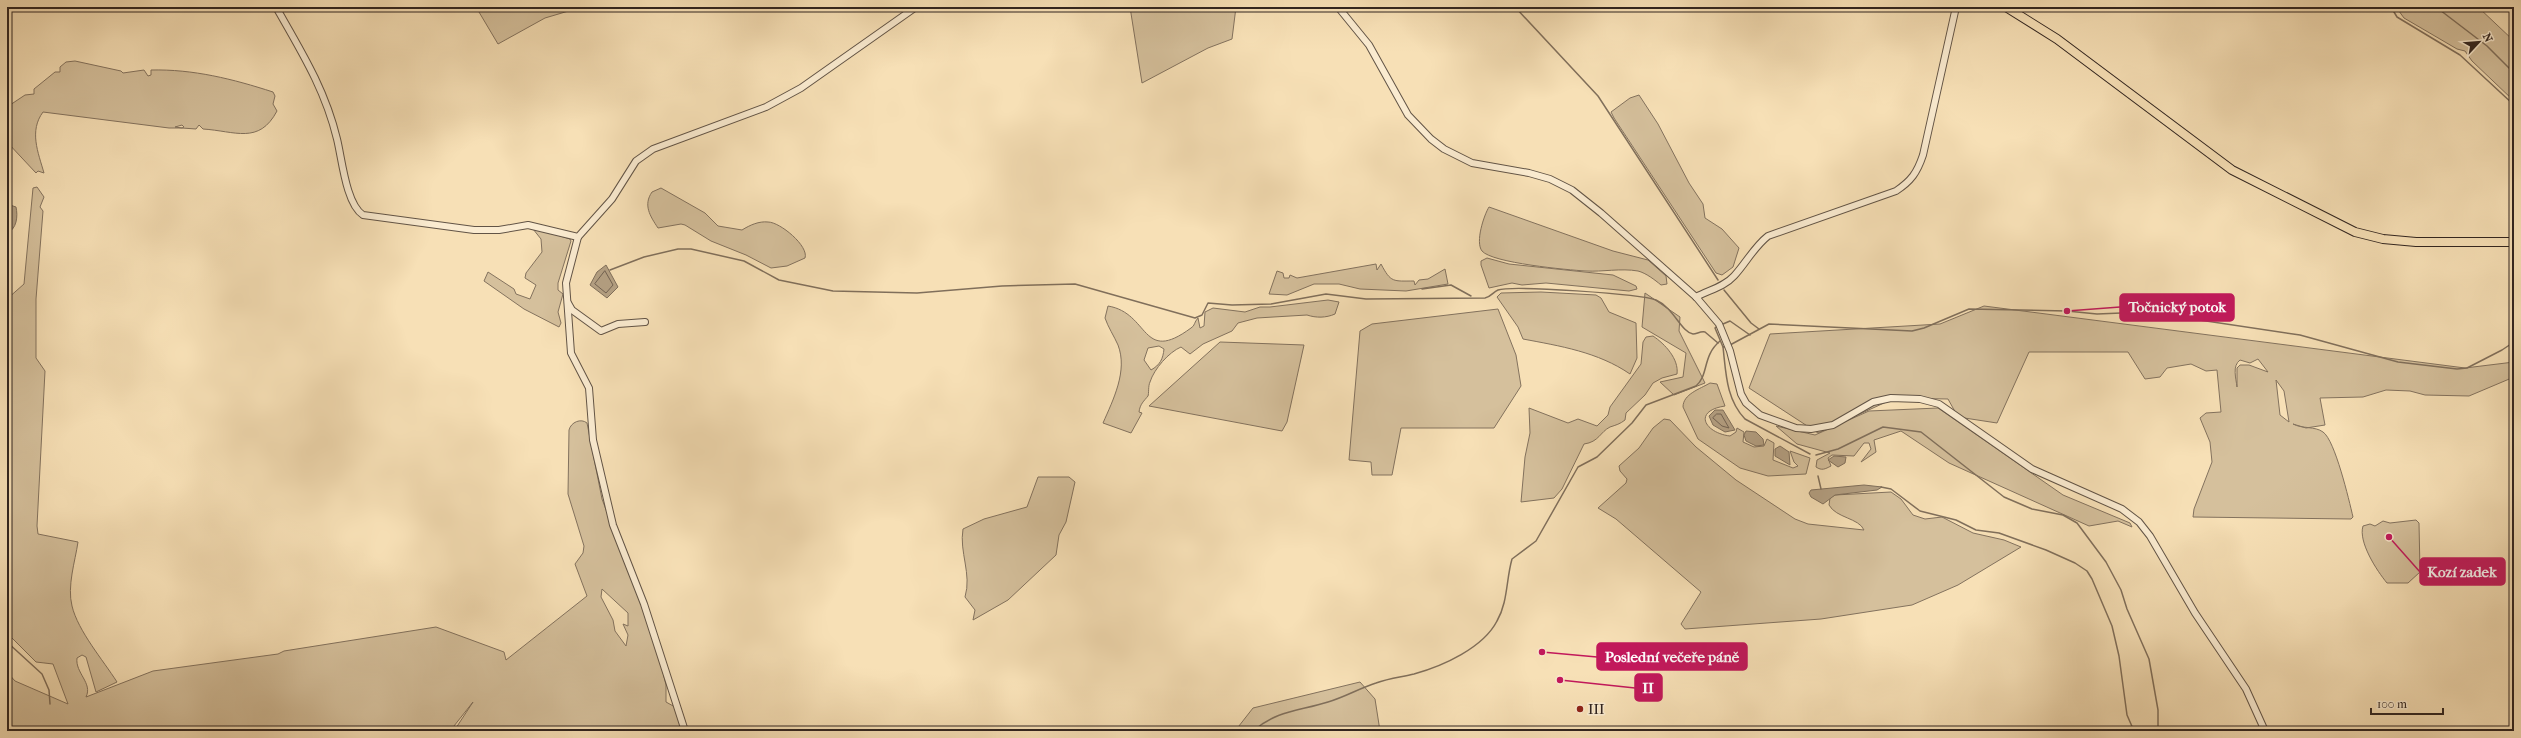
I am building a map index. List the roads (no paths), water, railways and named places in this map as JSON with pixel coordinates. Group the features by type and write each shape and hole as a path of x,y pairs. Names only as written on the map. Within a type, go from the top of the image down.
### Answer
{"main road":[{"path":"2006,7 2057,39 2232,170 2355,232 2383,239 2416,242 2514,242"}],"street":[{"path":"276,7 310,66 330,109 351,198 354,208 358,212 363,215 474,230 534,225 578,237"},
{"path":"685,731 644,604 613,525 602,486 593,440 591,398 581,368 571,353 567,302 568,270 578,237 612,199 636,161 653,149 766,107 802,88 916,7"},
{"path":"1338,7 1369,45 1408,115 1431,139 1444,149 1472,163 1529,173 1550,179 1572,190 1601,213 1696,297 1715,317 1727,341 1741,394 1746,403 1760,415 1775,422 1796,428 1823,428 1873,402 1891,398 1920,399 1938,404 2032,469 2122,509 2139,522 2150,536 2194,613 2246,690 2266,731"},
{"path":"1696,297 1724,284 1733,277 1760,243 1768,236 1896,191 1908,183 1918,172 1956,7"},
{"path":"567,302 572,310 601,331 618,324 645,322"}],"water":[{"path":"7,204 16,207 17,214 13,229 7,233"},
{"path":"606,265 618,287 607,298 590,285 597,272"},
{"path":"1715,410 1723,410 1735,430 1725,432 1713,425 1709,416"},
{"path":"1746,431 1756,432 1763,439 1764,445 1756,446 1746,441 1744,435"},
{"path":"1780,446 1789,452 1790,465 1775,456 1775,449"},
{"path":"1834,456 1846,457 1845,463 1838,467 1828,460"},
{"path":"1864,485 1882,487 1877,490 1835,495 1823,504 1811,497 1809,493 1811,490"}],"waterway":[{"path":"1515,7 1598,96 1718,280"},
{"path":"2391,7 2397,17 2460,55 2514,105"},
{"path":"2436,7 2487,46 2514,73"},
{"path":"610,270 644,257 678,249 691,249 744,261 779,280 833,291 917,293 1002,286 1075,284 1195,318 1202,315 1208,303 1232,305 1271,304 1326,294 1366,299 1485,298 1489,297 1498,290 1508,289 1577,291 1627,295 1656,300 1668,308 1689,332 1693,334 1705,332 1718,343"},
{"path":"1422,289 1451,285 1471,296"},
{"path":"1724,290 1751,323 1759,329"},
{"path":"1730,345 1769,324 1912,331 1924,328 1969,309 2067,311 2097,314 2146,312 2300,335 2398,362 2457,369 2467,368 2514,342"},
{"path":"1723,324 1730,321 1750,335"},
{"path":"1716,327 1715,328 1723,347"},
{"path":"1253,731 1262,724 1280,715 1334,700 1381,681 1425,671 1461,655 1482,640 1491,631 1501,614 1512,559 1536,541 1578,467 1597,457 1632,423 1646,405 1696,386 1703,376 1710,353 1720,341"},
{"path":"1727,346 1723,347 1726,376 1730,394 1734,403 1745,419 1810,454"},
{"path":"1816,455 1838,449 1883,427 1921,432 2004,497 2032,509 2063,515 2077,523 2106,562 2121,590 2127,609 2149,659 2158,710 2158,731"},
{"path":"1818,476 1821,489"},
{"path":"1881,487 1891,489 1920,511 1956,520 1976,530 1999,533 2046,550 2075,563 2087,571 2092,579 2112,626 2119,656 2127,715 2134,731"},
{"path":"7,642 42,674 49,690 50,704"}],"place":[{"name":"Točnický potok","path":"2067,311"},
{"name":"Kozí zadek","path":"2389,537"},
{"name":"Poslední večeře páně","path":"1542,652"},
{"name":"II","path":"1560,680"},
{"name":"III","path":"1580,709"}]}
